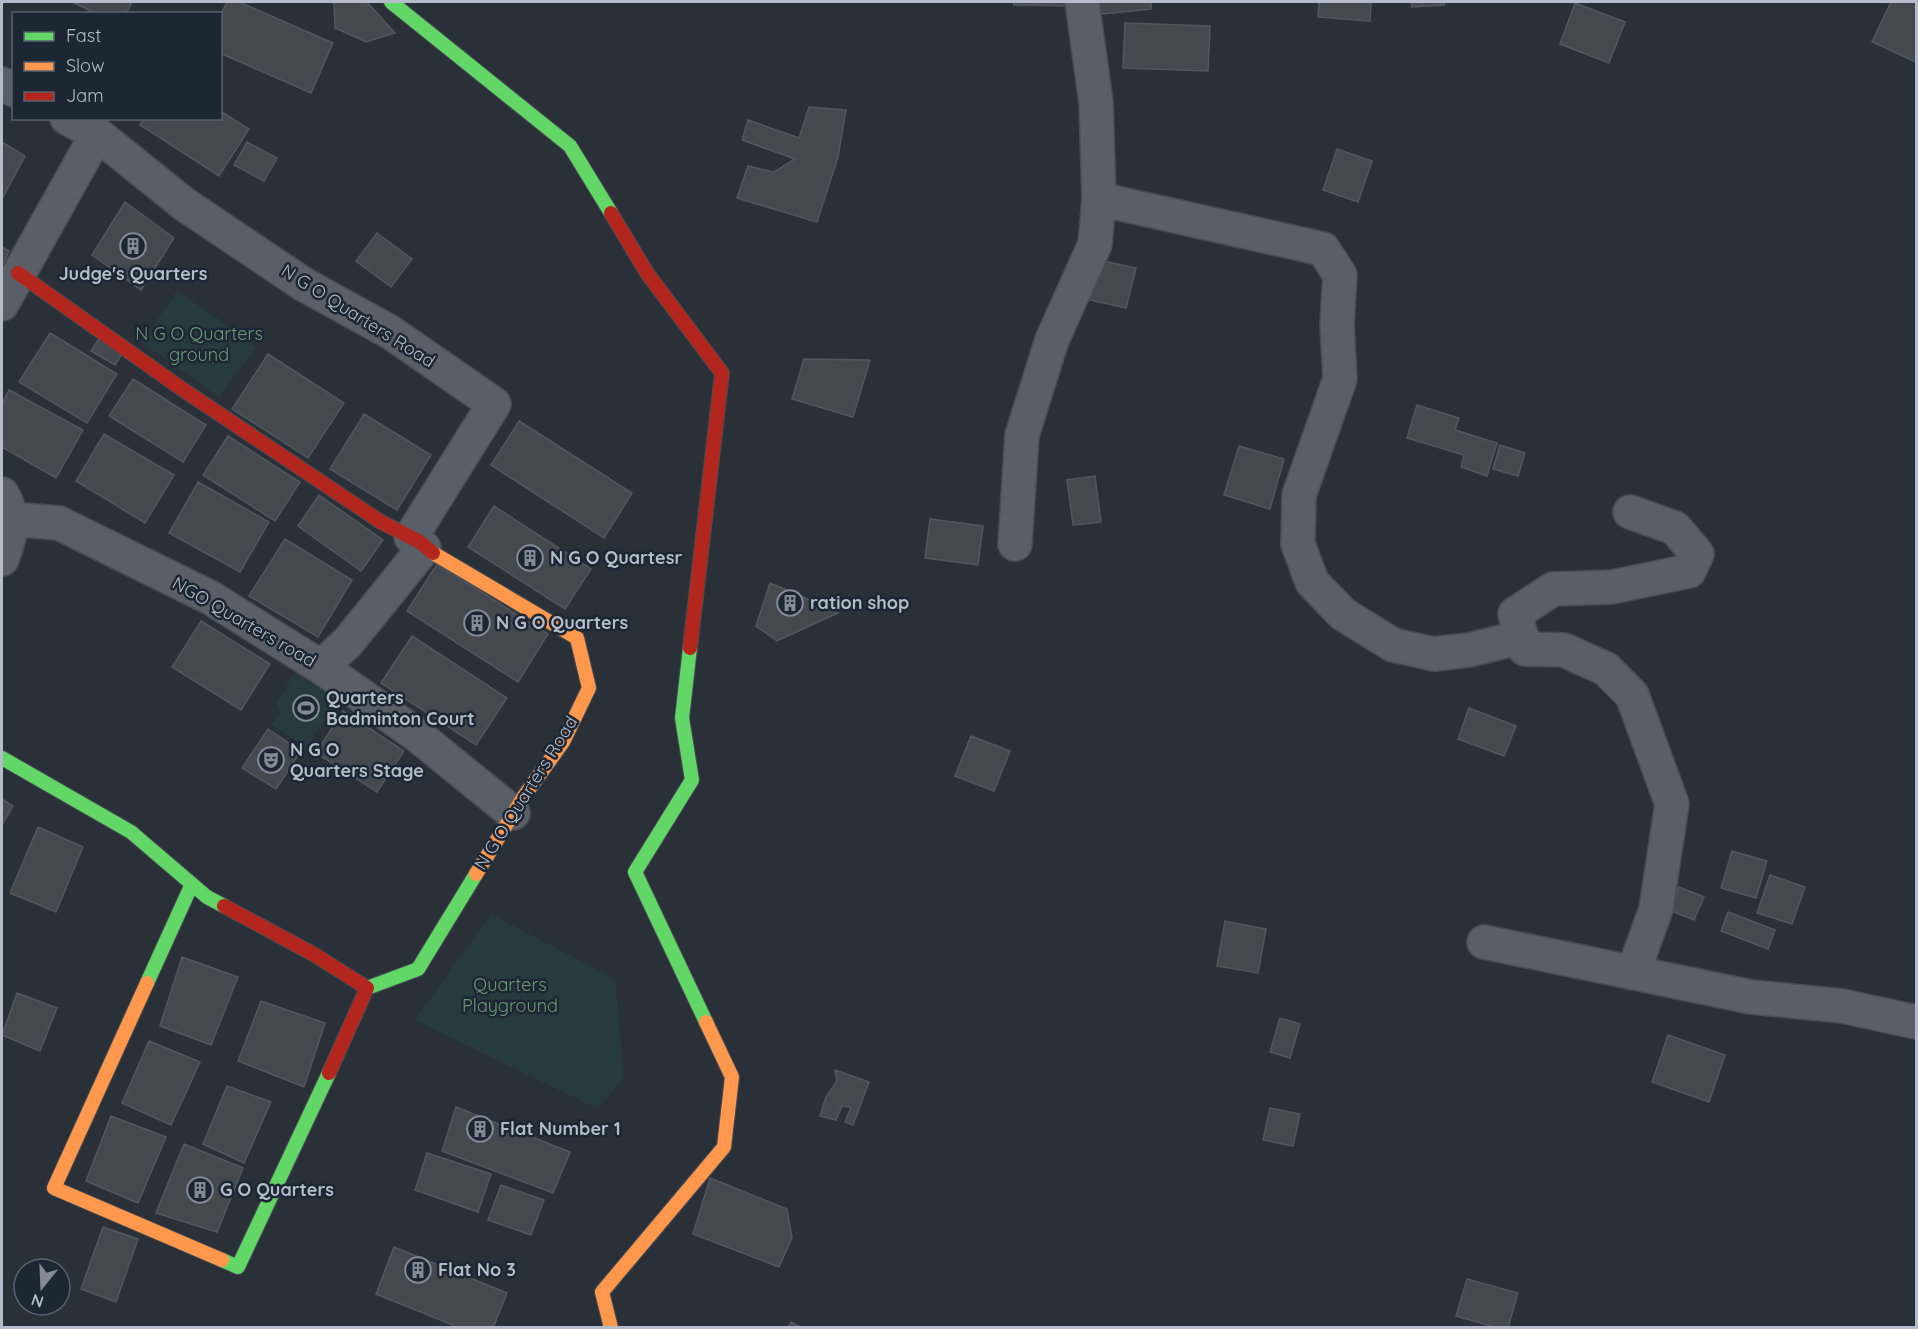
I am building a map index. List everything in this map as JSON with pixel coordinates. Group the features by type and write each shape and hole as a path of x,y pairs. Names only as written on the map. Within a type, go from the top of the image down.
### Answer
{"street":[{"path":"391,2 570,146 647,273 722,372 682,718 692,780 635,872 732,1077 724,1148 602,1292 611,1328"},
{"path":"1016,544 1022,435 1052,340 1095,244 1099,199 1096,102 1082,2"},
{"name":"N G O Quarters Road","path":"71,120 97,134 184,204 303,284 390,332 494,404 418,542"},
{"path":"2,304 97,134"},
{"path":"1099,199 1323,249 1340,275 1337,324 1340,379 1299,495 1298,544 1312,582 1343,614 1393,645 1434,654 1469,650 1522,638"},
{"name":"N G O Quarters Road","path":"18,273 192,396 381,522 577,638 589,688 562,742 513,813 418,969 367,988"},
{"path":"2,559 12,533 6,506"},
{"name":"NGO Quarters road","path":"6,506 59,523 211,598 321,667 417,735 513,813"},
{"path":"1630,512 1675,528 1697,554 1689,571 1612,587 1553,589 1515,614 1525,649 1564,651 1606,669 1632,695 1672,804 1656,909 1633,973"},
{"path":"321,667 348,642 418,542"},
{"path":"2,758 131,832 192,884 207,897 315,955 367,988 305,1127 238,1266 54,1188 192,884"},
{"path":"1484,942 1751,997 1842,1006 1917,1022"}],"green space":[{"name":"N G O Quarters ground","path":"178,291 256,347 219,397 141,342"},
{"name":"Quarters Badminton Court","path":"296,671 339,699 307,747 271,725 281,714 276,703"},
{"name":"Quarters Playground","path":"491,914 615,979 624,1077 598,1109 415,1020"}],"building":[{"path":"72,2 132,2 127,12 93,12"},
{"path":"227,2 239,2 333,43 311,93 222,54 222,12"},
{"path":"334,2 367,2 395,33 366,42 335,28"},
{"path":"1013,2 1072,2 1073,6 1014,5"},
{"path":"1093,2 1151,2 1151,9 1093,15"},
{"path":"1319,2 1371,2 1370,21 1318,17"},
{"path":"1411,2 1444,2 1444,5 1412,7"},
{"path":"1891,2 1916,2 1916,62 1872,42"},
{"path":"1575,3 1625,22 1609,63 1560,44"},
{"path":"1125,23 1210,26 1208,71 1123,68"},
{"path":"809,107 846,110 838,157 817,222 737,198 748,166 774,172 795,159 742,140 748,120 799,138"},
{"path":"222,112 249,129 219,176 140,125 143,120 222,120"},
{"path":"2,142 25,156 2,199"},
{"path":"247,142 277,158 264,181 234,165"},
{"path":"1337,149 1372,161 1358,202 1323,190"},
{"name":"Judge's Quarters","path":"125,202 174,238 141,290 92,255"},
{"path":"377,233 412,259 391,287 356,261"},
{"path":"2,247 9,251 2,266"},
{"path":"1099,260 1136,268 1126,308 1090,300"},
{"path":"50,333 117,374 87,423 19,382"},
{"path":"100,337 124,351 115,365 91,351"},
{"path":"268,354 344,403 308,458 232,409"},
{"path":"804,359 870,360 853,417 792,399"},
{"path":"133,379 206,425 183,462 109,416"},
{"path":"9,390 83,430 56,478 2,447 2,404"},
{"path":"1417,405 1459,418 1455,430 1497,443 1487,476 1461,467 1464,455 1407,438"},
{"path":"364,414 431,455 397,510 330,469"},
{"path":"519,421 632,493 604,538 491,465"},
{"path":"104,434 174,475 145,523 76,481"},
{"path":"228,436 300,482 275,521 203,475"},
{"path":"1500,445 1525,453 1518,476 1493,469"},
{"path":"1239,446 1284,459 1270,509 1224,495"},
{"path":"1095,476 1101,522 1073,525 1067,480"},
{"path":"198,482 269,522 240,572 169,533"},
{"path":"319,495 383,540 361,571 298,526"},
{"name":"N G O Quartesr","path":"494,506 591,569 565,609 468,547"},
{"path":"930,519 983,526 978,565 925,558"},
{"path":"285,539 352,580 318,637 249,596"},
{"name":"N G O Quarters","path":"437,564 548,634 518,682 407,611"},
{"name":"ration shop","path":"770,583 838,613 777,641 756,626"},
{"path":"201,621 270,664 241,710 172,667"},
{"name":"N G O Quarters","path":"412,636 507,698 476,745 381,683"},
{"path":"1469,708 1516,726 1504,756 1458,739"},
{"path":"343,711 404,751 377,792 316,753"},
{"name":"N G O Quarters Stage","path":"268,729 301,751 276,789 242,768"},
{"path":"971,736 1010,751 994,791 955,776"},
{"path":"2,799 13,806 2,825"},
{"path":"38,827 83,847 56,912 10,893"},
{"path":"1732,851 1767,861 1756,898 1721,888"},
{"path":"1770,875 1805,887 1792,924 1757,913"},
{"path":"1679,887 1704,897 1694,920 1669,910"},
{"path":"1728,912 1775,930 1768,949 1721,931"},
{"path":"1225,921 1266,929 1258,973 1217,966"},
{"path":"182,957 238,977 211,1045 160,1026"},
{"path":"17,993 57,1008 40,1051 2,1035"},
{"path":"261,1001 325,1023 304,1087 238,1061"},
{"path":"1280,1018 1300,1024 1290,1058 1270,1052"},
{"path":"1668,1035 1725,1055 1709,1102 1652,1082"},
{"path":"149,1041 200,1062 171,1125 122,1103"},
{"path":"835,1070 869,1082 853,1125 845,1122 851,1107 842,1106 836,1120 820,1116 826,1097 837,1081"},
{"name":"G O Quarters","path":"227,1086 271,1102 244,1163 203,1144"},
{"name":"Flat Number 1","path":"456,1107 570,1152 553,1193 442,1151"},
{"path":"1270,1108 1300,1114 1293,1146 1263,1140"},
{"path":"111,1116 166,1137 138,1203 86,1181"},
{"name":"G O Quarters","path":"184,1144 243,1168 217,1232 156,1213"},
{"path":"427,1153 491,1174 478,1212 415,1190"},
{"path":"710,1178 787,1209 792,1238 779,1267 693,1234"},
{"path":"501,1185 544,1200 531,1235 488,1220"},
{"path":"103,1227 138,1239 116,1302 81,1289"},
{"name":"Flat No 3","path":"394,1247 507,1293 493,1328 460,1328 376,1294"},
{"path":"1467,1279 1518,1293 1508,1328 1497,1328 1456,1316"},
{"path":"791,1322 802,1328 788,1328"}],"traffic: fast":[{"path":"391,2 570,146 611,213"},
{"path":"690,648 682,718 692,780 635,872 706,1022"},
{"path":"2,758 131,832 207,897 224,906"},
{"path":"367,988 418,969 476,874"},
{"path":"147,983 192,884"},
{"path":"222,1260 238,1267 329,1073"}],"traffic: slow":[{"path":"433,553 577,638 589,688 563,742 524,796 476,874"},
{"path":"147,983 54,1188 222,1260"},
{"path":"611,1328 602,1292 724,1147 732,1077 706,1022"}],"traffic: jam":[{"path":"611,213 647,273 722,373 690,648"},
{"path":"18,273 182,389 381,522 420,542 433,553"},
{"path":"224,906 315,955 367,988 329,1073"}],"place":[{"name":"Judge's Quarters","path":"133,246"},
{"name":"N G O Quartesr","path":"530,558"},
{"name":"ration shop","path":"790,603"},
{"name":"N G O Quarters","path":"477,623"},
{"name":"Quarters Badminton Court","path":"306,708"},
{"name":"N G O Quarters Stage","path":"271,760"},
{"name":"Flat Number 1","path":"480,1129"},
{"name":"G O Quarters","path":"200,1190"},
{"name":"Flat No 3","path":"418,1270"}]}
